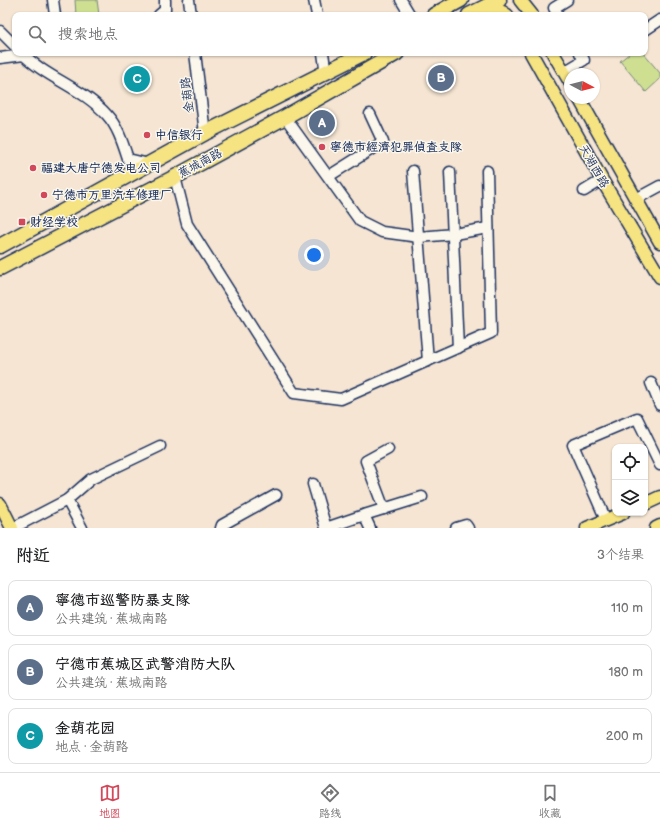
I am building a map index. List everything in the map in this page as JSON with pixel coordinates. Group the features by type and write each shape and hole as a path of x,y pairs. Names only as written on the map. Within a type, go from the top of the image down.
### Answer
{"highway":[{"path":"439,12 461,0"},
{"path":"475,12 499,0"},
{"name":"蕉城南路","path":"0,246 205,133 326,74 359,56"},
{"name":"蕉城南路","path":"0,268 175,177 285,117 392,56"}],"main road":[{"path":"505,0 509,12"},
{"path":"520,0 530,12"},
{"path":"532,0 532,12"},
{"path":"478,12 491,8 503,12"},
{"name":"天湖西路","path":"533,56 602,180 660,277"},
{"path":"556,56 564,71"},
{"name":"天湖西路","path":"582,104 660,242"},
{"path":"648,503 660,497"},
{"path":"0,504 12,528"},
{"path":"587,528 616,516"},
{"path":"656,528 660,526"}],"street":[{"path":"53,0 55,12"},
{"path":"163,12 165,10 165,0"},
{"path":"189,0 191,12"},
{"path":"314,0 316,12"},
{"path":"401,0 408,12"},
{"path":"556,12 554,8 567,0"},
{"path":"648,28 660,20"},
{"path":"0,31 12,43"},
{"path":"0,58 12,56"},
{"path":"26,56 85,96 108,115 118,133 128,159 149,164"},
{"name":"金葫路","path":"195,56 205,133"},
{"path":"323,56 326,74"},
{"path":"576,68 584,60 582,56"},
{"path":"329,176 383,142 370,114"},
{"path":"285,117 360,221 382,232 419,237 454,234 488,228"},
{"path":"413,171 428,361"},
{"path":"175,177 187,224 294,393 341,399 491,333 487,171"},
{"path":"450,172 458,348"},
{"path":"584,191 602,180"},
{"path":"636,199 660,186"},
{"path":"651,383 660,405"},
{"path":"606,520 573,445 637,418 660,465"},
{"path":"12,528 66,500 91,479 160,446"},
{"path":"384,509 366,461 388,449"},
{"path":"313,484 326,528 422,497"},
{"path":"221,528 222,525 276,495"},
{"path":"66,500 82,528"},
{"path":"364,515 370,528"},
{"path":"456,528 466,525 468,528"}],"green space":[{"path":"75,0 97,0 99,12 76,12"},
{"path":"626,56 646,56 660,73 660,79 646,92 620,61"}],"place":[{"name":"宁德市蕉城区武警消防大队","path":"441,78"},
{"name":"金葫花园","path":"137,79"},
{"name":"寧德市巡警防暴支隊","path":"322,123"},
{"name":"中信银行","path":"147,135"},
{"name":"寧德市經濟犯罪偵查支隊","path":"322,147"},
{"name":"福建大唐宁德发电公司","path":"33,168"},
{"name":"宁德市万里汽车修理厂","path":"44,195"},
{"name":"财经学校","path":"22,222"}]}
